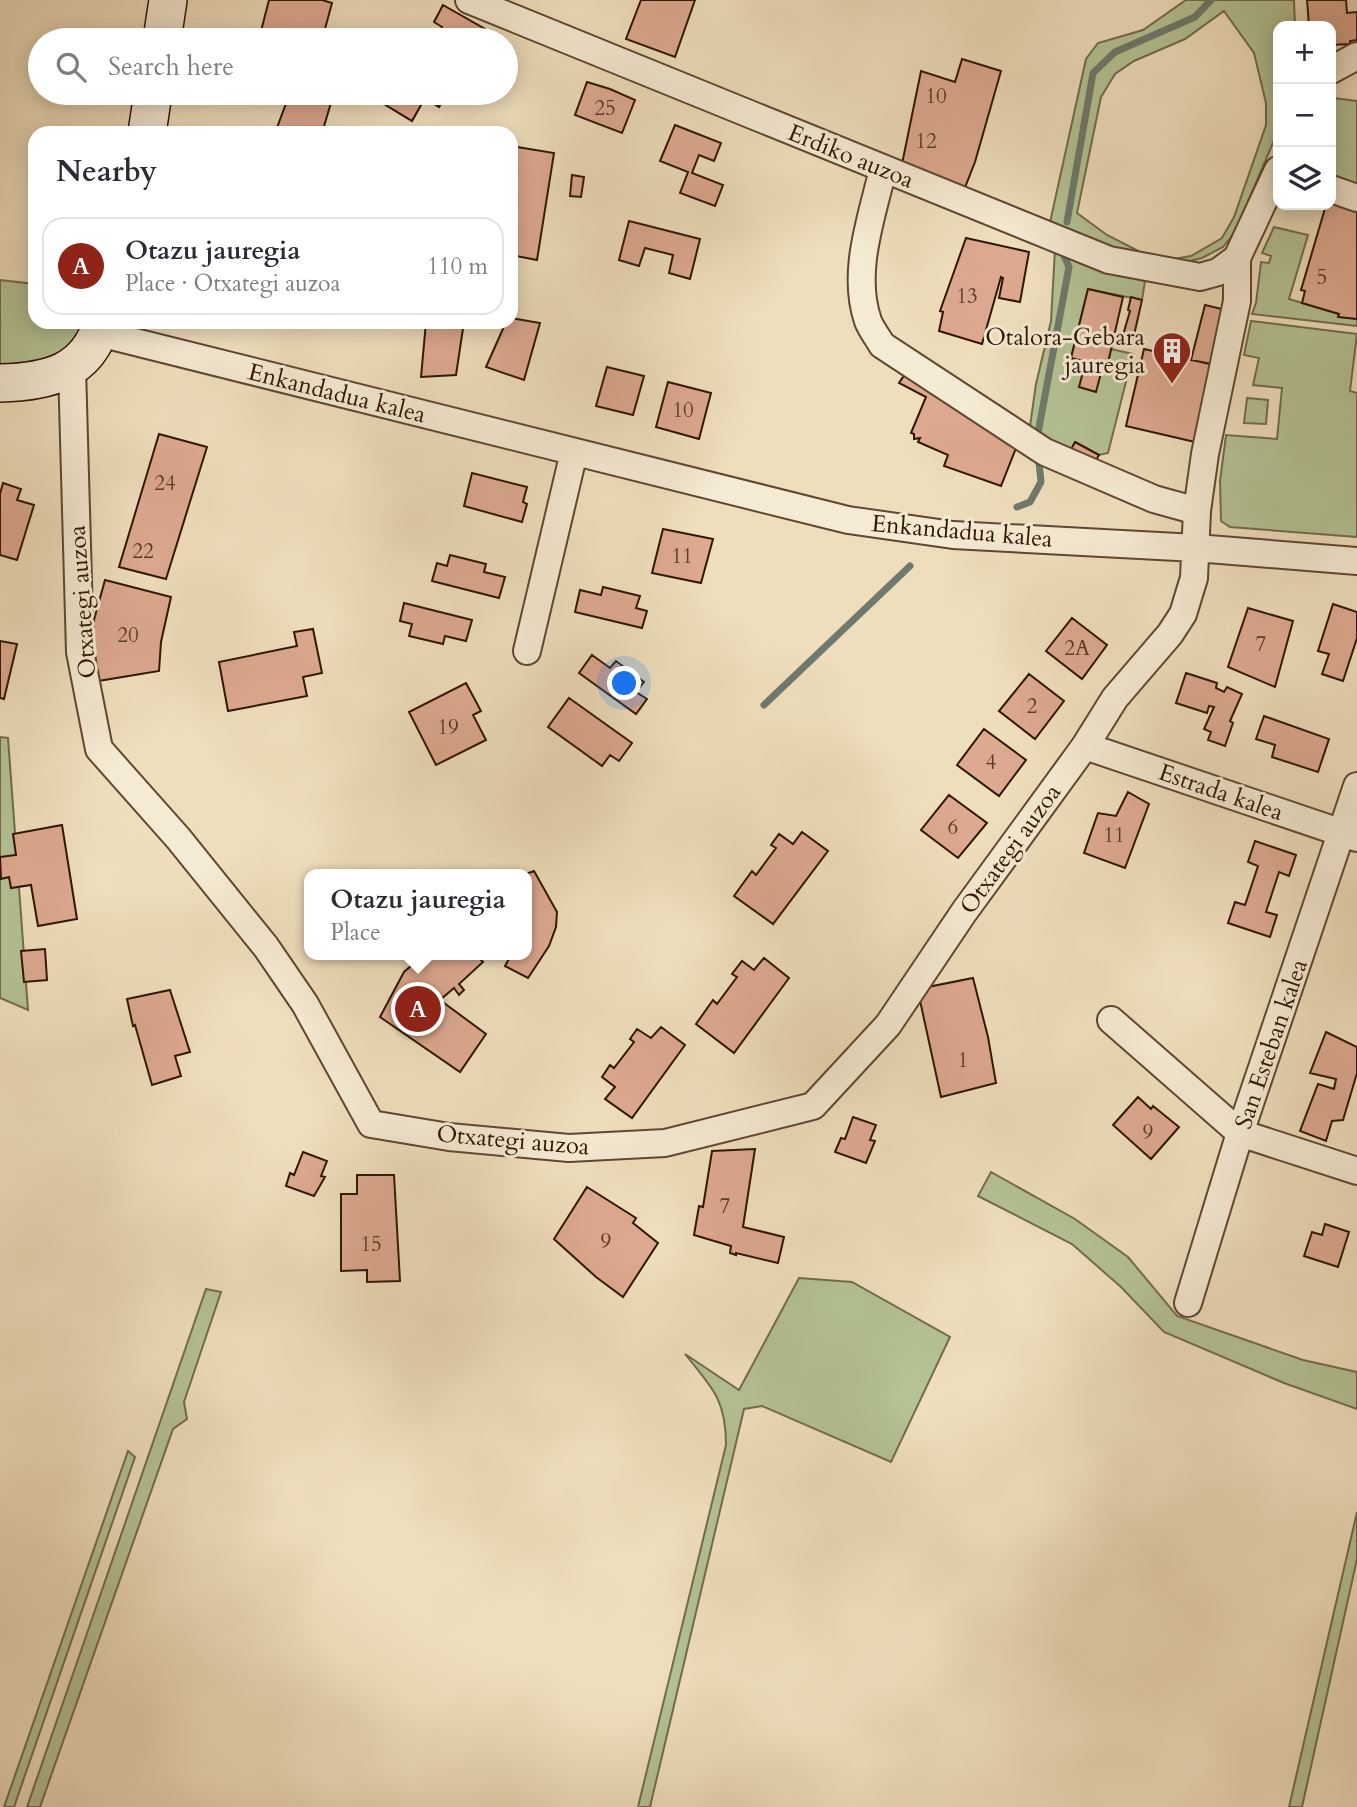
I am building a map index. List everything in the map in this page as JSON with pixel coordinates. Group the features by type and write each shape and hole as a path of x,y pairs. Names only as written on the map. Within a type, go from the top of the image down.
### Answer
{"street":[{"path":"164,28 168,0"},
{"name":"Erdiko auzoa","path":"469,0 1109,260 1200,277 1218,272 1237,258"},
{"path":"1336,67 1357,56"},
{"path":"148,126 151,105"},
{"path":"883,169 863,258 862,292 869,323 882,345 1045,452 1154,499 1197,511"},
{"path":"1196,548 1197,511 1205,454 1237,301 1237,258 1273,181"},
{"path":"1336,191 1357,198"},
{"path":"0,383 21,383 46,378 72,368 88,351 100,329"},
{"name":"Enkandadua kalea","path":"109,329 574,452 861,522 953,535 1196,548 1357,561"},
{"name":"Otxategi auzoa","path":"72,368 80,652 99,749 178,838 266,947 305,1004 371,1124 449,1137 569,1148 665,1143 813,1106 888,1025 964,912 1085,746 1115,698 1170,634 1183,614 1194,578 1196,548"},
{"path":"527,651 574,452"},
{"name":"Estrada kalea","path":"1085,746 1349,835"},
{"name":"San Esteban kalea","path":"1188,1303 1240,1133 1349,835 1357,786"},
{"path":"1111,1020 1240,1133 1357,1171"}],"green space":[{"path":"1186,0 1294,0 1295,21 1273,21 1273,143 1235,232 1223,247 1202,258 1177,264 1156,263 1049,227 1086,59 1098,43 1143,30","holes":["1224,11 1254,53 1266,103 1266,125 1234,217 1222,238 1191,256 1168,260 1146,255 1107,235 1077,213 1101,97 1115,74 1134,61 1185,39"]},
{"path":"1336,98 1357,101 1357,190 1336,183"},
{"path":"1274,227 1308,235 1289,299 1339,314 1338,317 1357,319 1357,326 1252,314 1261,262 1269,263 1271,256 1262,253"},
{"path":"1055,249 1145,281 1142,300 1088,289 1071,358 1107,367 1111,349 1133,354 1108,453 1099,455 1075,442 1068,455 1029,433 1036,384 1051,321"},
{"path":"0,280 28,283 28,329 82,329 65,353 38,366 0,372"},
{"path":"1251,321 1357,334 1350,391 1357,393 1357,537 1230,527 1221,521 1220,481 1226,435 1277,439 1282,388 1253,385 1259,358 1244,355"},
{"path":"1247,398 1268,400 1266,424 1244,423"},
{"path":"0,737 8,738 28,1010 0,998"},
{"path":"991,1172 1075,1219 1128,1257 1177,1316 1303,1360 1357,1372 1357,1409 1284,1383 1164,1332 1121,1287 1072,1244 978,1196"},
{"path":"799,1278 852,1282 950,1337 891,1462 762,1406 744,1409 650,1807 638,1807 726,1445 723,1416 716,1395 685,1354 739,1390"},
{"path":"206,1289 221,1292 184,1402 187,1419 173,1429 40,1807 27,1807"},
{"path":"128,1451 135,1457 14,1807 4,1807"},
{"path":"1357,1512 1357,1559 1302,1807 1289,1807"}],"building":[{"path":"269,0 322,0 332,3 325,28 262,28"},
{"path":"641,0 695,0 675,57 626,39"},
{"path":"1307,0 1346,0 1347,13 1357,12 1357,40 1350,41 1350,44 1336,45 1336,21 1309,21"},
{"path":"443,5 483,28 441,28 434,22"},
{"path":"962,59 1001,71 975,162 962,195 902,164 921,71 955,82"},
{"path":"587,82 635,100 622,133 575,115"},
{"path":"286,105 330,105 324,126 278,126"},
{"path":"386,105 421,105 412,121"},
{"path":"675,125 721,143 714,161 699,155 692,173 723,185 715,206 680,193 688,172 660,161"},
{"path":"518,147 554,153 537,260 518,256"},
{"path":"572,175 584,177 581,197 570,196"},
{"path":"1336,200 1357,208 1357,319 1338,317 1339,314 1302,303 1305,291 1301,290 1325,210 1336,210"},
{"path":"629,221 700,239 690,279 669,273 673,255 645,248 639,266 619,260"},
{"path":"966,238 1029,252 1020,302 999,298 1001,277 982,344 939,331 943,312 940,311"},
{"path":"1088,289 1123,297 1107,367 1071,358"},
{"path":"1131,297 1142,300 1132,344 1121,342"},
{"path":"1205,305 1226,310 1212,364 1191,360"},
{"path":"518,319 540,323 524,380 486,367 503,329 518,329"},
{"path":"425,329 463,329 456,375 421,377"},
{"name":"Otalora-Gebara jauregia","path":"1144,349 1214,365 1195,442 1126,426"},
{"path":"607,367 644,376 633,415 596,406"},
{"path":"1084,368 1101,373 1096,392 1079,387"},
{"path":"911,373 1018,443 1001,486 944,466 948,455 918,442 920,438 914,439 914,434 911,433 926,397 899,383"},
{"path":"668,382 711,393 699,439 656,427"},
{"path":"159,434 207,447 166,579 119,567"},
{"path":"1075,442 1099,455 1092,468 1068,455"},
{"path":"472,473 527,487 523,502 527,504 522,522 464,506"},
{"path":"3,483 21,489 17,500 34,505 17,560 0,555 0,494"},
{"path":"663,529 713,539 701,583 652,573"},
{"path":"450,555 486,564 484,572 505,577 499,598 432,581 437,563 447,566"},
{"path":"105,580 171,597 161,642 159,671 98,681 92,627"},
{"path":"603,587 640,596 636,608 647,611 642,628 575,612 580,590 601,595"},
{"path":"404,603 472,620 466,641 445,636 443,644 409,636 412,624 400,621"},
{"path":"1333,604 1357,612 1357,638 1343,681 1322,674 1329,654 1318,651"},
{"path":"1248,608 1293,621 1275,687 1228,667"},
{"path":"1072,618 1107,645 1082,679 1046,651"},
{"path":"313,629 322,673 303,677 307,696 228,711 219,662 297,646 294,632"},
{"path":"0,641 17,644 4,699 0,698"},
{"path":"592,655 610,668 616,661 644,682 636,692 647,699 636,714 579,673"},
{"path":"1186,673 1217,683 1216,688 1224,692 1227,687 1242,694 1230,721 1233,723 1225,746 1208,740 1211,732 1204,729 1214,707 1209,706 1207,713 1176,703"},
{"path":"1029,674 1064,701 1035,739 999,711"},
{"path":"466,683 481,711 473,715 486,740 436,765 409,712"},
{"path":"569,698 632,743 619,761 610,755 602,766 548,727"},
{"path":"1264,716 1329,739 1318,772 1272,757 1275,745 1256,739"},
{"path":"984,729 1026,760 999,796 957,765"},
{"path":"1128,792 1149,804 1125,868 1084,853 1098,813 1116,816"},
{"path":"949,795 987,823 958,858 921,830"},
{"path":"62,825 77,919 38,926 31,885 11,888 9,877 1,879 0,857 16,855 13,834"},
{"path":"802,832 828,851 773,924 734,896 752,871 756,875 776,848 771,845 779,834 793,844"},
{"path":"1255,841 1296,855 1289,876 1279,872 1266,912 1277,915 1270,937 1228,923 1235,902 1245,905 1258,866 1248,862"},
{"path":"532,872 557,912 556,927 549,946 528,978 505,966 508,960 532,960"},
{"path":"45,949 47,980 24,982 21,951"},
{"path":"764,958 789,978 734,1053 696,1024 713,1000 717,1004 737,977 732,974 742,961 754,970"},
{"path":"418,960 483,962 459,984 464,990 459,995 454,988 440,1000 486,1034 460,1072 380,1017 404,972"},
{"path":"973,978 996,1083 941,1097 919,996 923,988"},
{"path":"170,990 190,1052 175,1056 181,1076 152,1085 127,999"},
{"path":"661,1027 685,1045 632,1118 605,1099 615,1087 602,1077 610,1065 614,1068 634,1042 630,1039 637,1029 651,1038"},
{"path":"1326,1032 1357,1047 1357,1073 1343,1120 1332,1121 1326,1141 1300,1131 1318,1084 1334,1089 1336,1079 1310,1073"},
{"path":"1138,1097 1179,1127 1151,1159 1113,1125"},
{"path":"853,1117 876,1125 870,1140 875,1141 866,1163 835,1152 841,1138 845,1139"},
{"path":"755,1149 743,1227 784,1237 778,1263 730,1253 731,1246 694,1235 699,1206 703,1207 712,1151"},
{"path":"303,1152 327,1161 321,1176 325,1177 314,1196 286,1186 290,1173 294,1175"},
{"path":"357,1175 394,1175 400,1281 367,1282 367,1270 341,1271 341,1194 357,1194"},
{"path":"587,1187 636,1218 633,1223 658,1243 623,1297 554,1239"},
{"path":"1325,1224 1349,1232 1338,1267 1304,1256 1312,1232 1322,1235"}],"waterway":[{"path":"1067,222 1093,73 1115,52 1195,17 1211,0"},
{"path":"1038,433 1069,267 1063,253"},
{"path":"1017,507 1030,502 1041,482 1039,462"},
{"path":"764,705 910,566"}],"place":[{"name":"Otalora-Gebara jauregia","path":"1172,385"},
{"name":"Otazu jauregia","path":"418,1009"}]}
